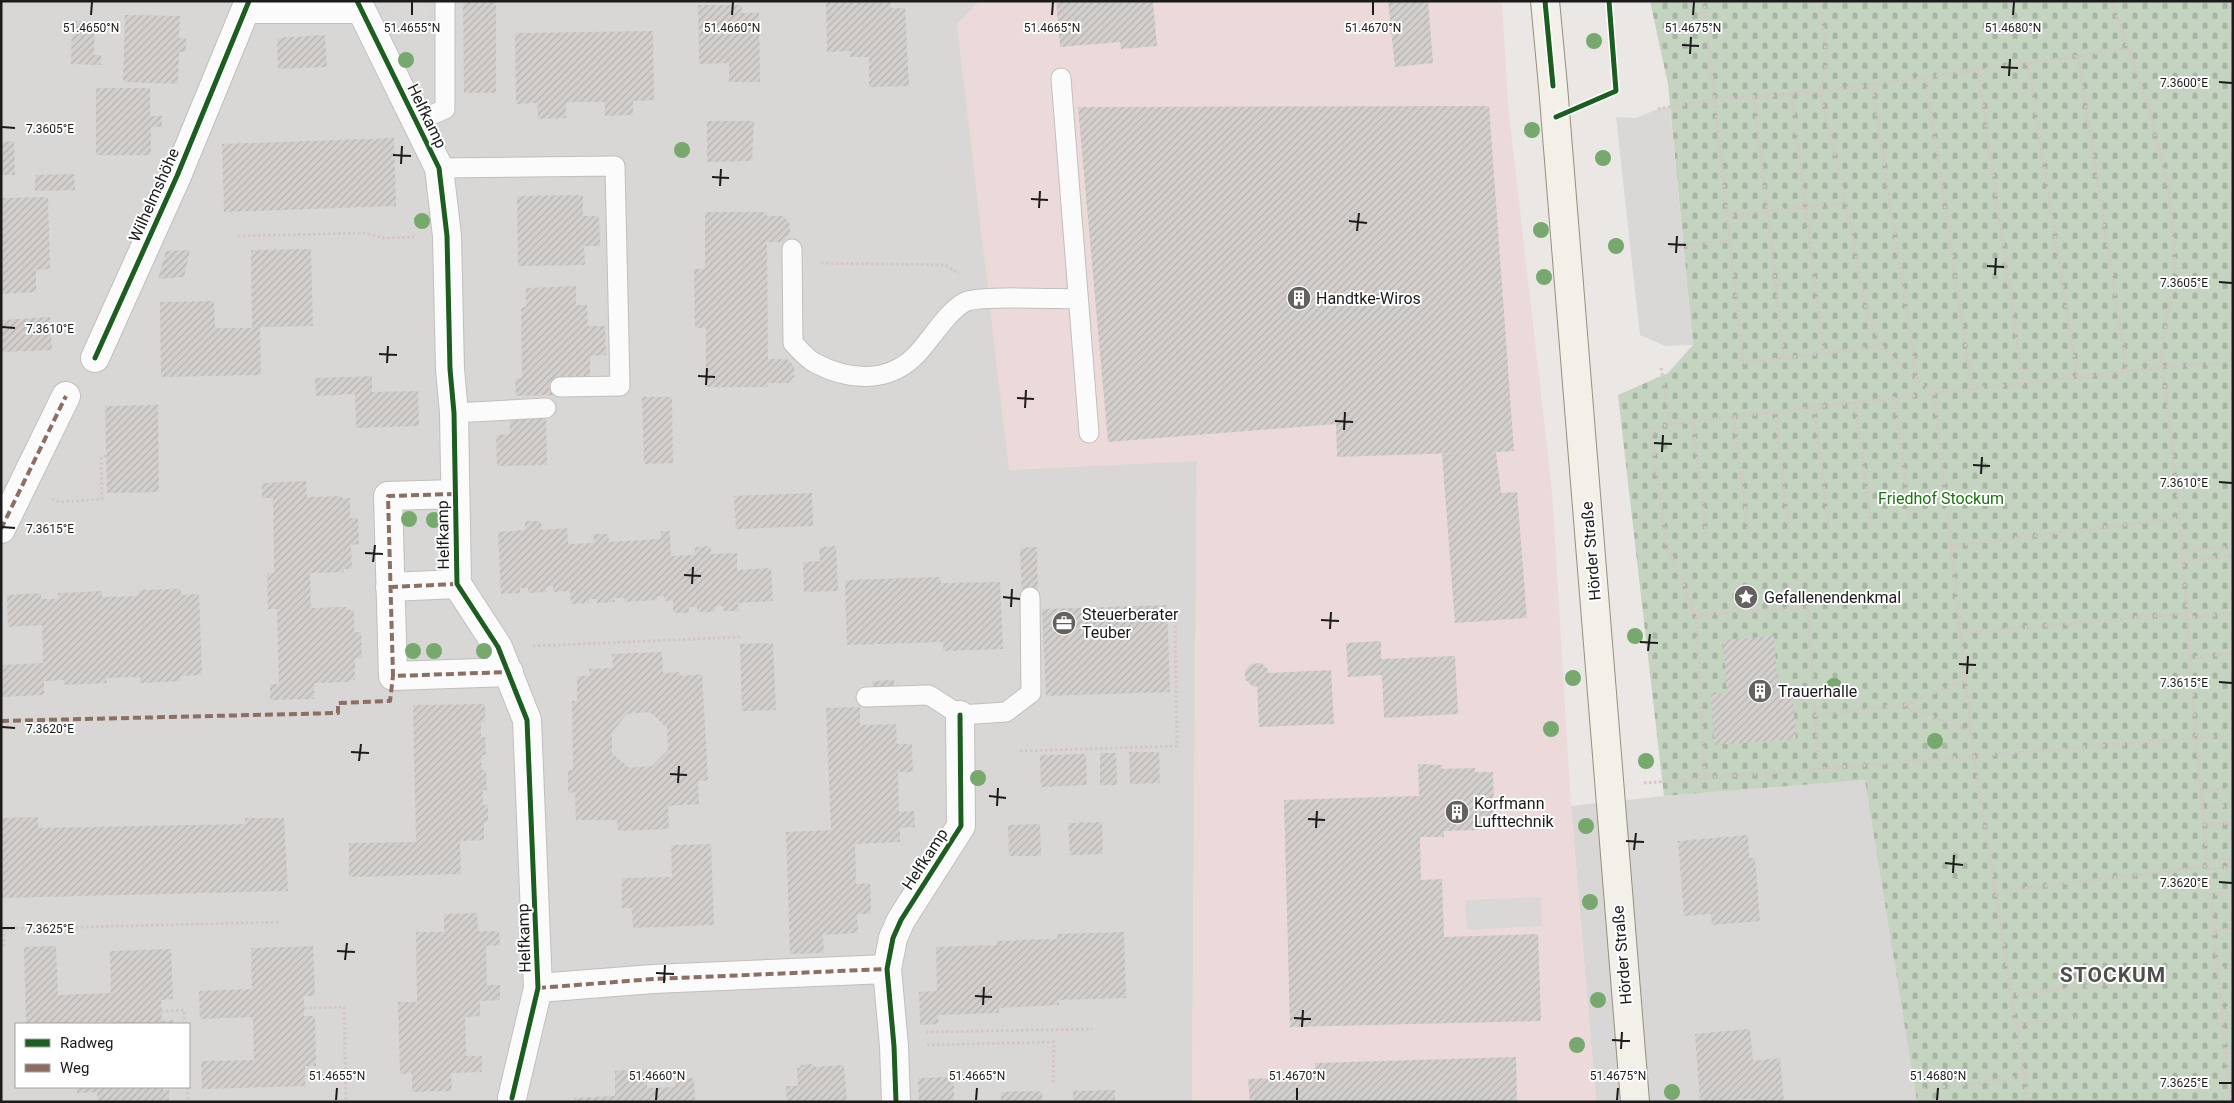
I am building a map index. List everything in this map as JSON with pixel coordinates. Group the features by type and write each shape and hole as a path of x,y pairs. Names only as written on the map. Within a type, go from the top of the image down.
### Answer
{"main road":[{"name":"Hörder Straße","path":"1545,1 1635,1102"}],"street":[{"path":"247,5 359,5"},
{"name":"Wilhelmshöhe","path":"95,358 177,176 247,5"},
{"name":"Helfkamp","path":"359,5 439,168 447,236 450,369 454,413 457,584 498,647 527,720 538,988 512,1098"},
{"path":"1,529 66,396"},
{"name":"Helfkamp","path":"455,494 388,496 393,676 509,672"},
{"name":"Helfkamp","path":"390,586 457,584"},
{"name":"Helfkamp","path":"896,1102 888,969 893,938 901,920 961,826 960,715"},
{"name":"Helfkamp","path":"538,988 653,979 888,969"}],"lane":[{"path":"416,122 445,109 444,1"},
{"path":"1061,78 1089,433"},
{"path":"439,168 615,166 620,386 560,387"},
{"path":"793,256 793,343 813,363 846,376 871,377 886,375 900,368 914,357 955,310 966,301 1078,299"},
{"path":"454,413 546,408"},
{"path":"866,697 929,695 960,715 1006,712 1031,692 1030,597"}],"path":[{"path":"1704,1 1743,363 1882,346"},
{"path":"1820,1 1828,60 1820,92 1846,202 1867,314 1882,346 1903,370 1934,393 1974,756 2028,1102"},
{"path":"2111,1 2147,102 2169,190 2176,274 2161,352 2180,518 2196,738 2230,1102"},
{"path":"1658,109 1714,98 1820,92 2128,49"},
{"path":"2078,56 2127,372"},
{"path":"2028,63 2077,377"},
{"path":"1978,70 2023,383"},
{"path":"1926,77 1972,389"},
{"path":"1872,84 1916,380"},
{"path":"1791,94 1824,354"},
{"path":"1754,96 1784,358"},
{"path":"1727,216 1846,202"},
{"path":"238,236 365,233 383,238 447,236"},
{"path":"1670,247 1730,241"},
{"path":"793,256 946,265 957,271 967,284 975,300"},
{"path":"1705,780 1696,615 1666,543 1651,429 1671,424 1855,402 2163,367 2233,362"},
{"path":"1660,368 1671,424"},
{"path":"1895,398 1910,522"},
{"path":"1855,402 1871,523"},
{"path":"1814,407 1829,528"},
{"path":"1775,412 1789,532"},
{"path":"1734,417 1749,538"},
{"path":"1693,422 1707,541"},
{"path":"23,484 60,502 102,499 101,457 106,456"},
{"path":"1950,546 2180,518"},
{"path":"2183,551 2233,547"},
{"path":"2183,561 2233,556"},
{"path":"1696,615 1808,607 1819,770"},
{"path":"1960,634 2187,613"},
{"path":"2188,618 2233,613"},
{"path":"1020,751 1177,746 1175,619"},
{"path":"498,647 740,637"},
{"path":"2190,658 2233,652"},
{"path":"1816,715 1903,705 1966,680"},
{"path":"1903,705 1972,732"},
{"path":"1644,784 2233,735"},
{"path":"2201,791 2233,788"},
{"path":"2202,808 2233,805"},
{"path":"2204,825 2233,823"},
{"path":"1995,892 2208,865 2233,859"},
{"path":"2208,865 2233,867"},
{"path":"2210,895 2233,892"},
{"path":"4,949 2,929 281,922"},
{"path":"2214,930 2233,928"},
{"path":"2218,969 2233,967"},
{"path":"2011,995 2115,983"},
{"path":"304,1008 344,1007 346,1102"},
{"path":"2221,1009 2233,1007"},
{"path":"161,1012 184,1010 185,1023"},
{"path":"2016,1025 2076,1017"},
{"path":"893,1039 1092,1029"},
{"path":"893,1039 1054,1042 1053,1085"},
{"path":"2225,1049 2233,1048"},
{"path":"1923,1089 2024,1077"},
{"path":"187,1088 188,1102"},
{"path":"408,1102 420,1101"}],"shaded area":[{"path":"1,1 980,1 957,24 1197,460 1192,1102 1,1102"},
{"path":"398,1 428,1 428,33 398,33"},
{"path":"980,1 1502,1 1508,105 1552,491 1571,806 1596,1102 1192,1102 1197,461 1009,470 957,24"},
{"path":"1670,107 1693,345 1665,346 1640,335 1616,117 1636,118 1658,109"},
{"path":"1866,780 1917,1102 1596,1102 1571,806 1664,796"},
{"path":"1541,897 1542,926 1467,930 1465,900"}],"green space":[{"name":"Friedhof Stockum","path":"1650,1 2233,1 2233,1102 1917,1102 1865,780 1664,796 1618,395 1668,373 1693,345 1668,84"}],"building":[{"path":"463,1 496,1 496,93 464,93"},
{"path":"826,1 891,1 891,8 905,8 909,86 869,87 869,57 850,57 850,51 827,52"},
{"path":"1056,1 1153,1 1157,46 1121,49 1120,42 1060,47"},
{"path":"1388,1 1428,1 1433,63 1395,67"},
{"path":"698,5 742,5 742,13 759,13 760,82 729,82 729,63 699,64"},
{"path":"125,15 180,16 179,38 186,38 186,52 179,52 178,84 123,82"},
{"path":"72,21 95,21 94,55 101,55 101,65 71,64"},
{"path":"653,31 654,100 633,101 633,115 605,116 605,102 573,102 566,103 566,118 538,119 537,103 516,104 515,33"},
{"path":"325,35 327,67 278,69 277,38"},
{"path":"96,88 150,88 150,116 162,116 162,127 151,127 151,155 96,155"},
{"name":"Handtke-Wiros","path":"1489,106 1514,451 1496,452 1501,493 1517,492 1527,618 1455,623 1442,454 1459,453 1337,457 1336,424 1108,442 1078,107"},
{"path":"707,121 754,121 752,161 707,162"},
{"path":"394,138 396,206 224,212 222,144"},
{"path":"14,141 15,175 1,175 1,142"},
{"path":"74,174 75,190 35,191 35,175"},
{"path":"583,195 583,216 599,216 600,246 584,246 585,265 518,266 517,196"},
{"path":"48,197 50,269 36,270 36,292 1,294 1,198"},
{"path":"705,212 767,212 767,216 783,216 790,224 790,234 782,242 767,242 768,359 787,359 794,366 794,377 788,383 768,383 768,387 706,387 706,328 695,328 694,269 705,269"},
{"path":"311,249 313,326 260,327 261,375 161,377 160,302 214,301 215,328 252,328 251,250"},
{"path":"190,250 184,277 158,279 166,251"},
{"path":"576,286 576,305 587,305 588,326 605,326 606,355 590,356 590,376 559,377 560,395 516,396 515,378 522,378 521,307 526,307 526,288"},
{"path":"50,317 52,350 1,352 1,320"},
{"path":"372,376 372,392 418,391 419,426 356,428 355,394 316,396 315,378"},
{"path":"642,397 672,397 673,463 644,464"},
{"path":"158,405 159,492 107,493 105,406"},
{"path":"546,415 547,465 497,466 496,435 510,434 510,416"},
{"path":"306,481 307,497 342,496 342,498 350,498 350,518 358,518 359,544 351,545 352,569 343,569 344,572 310,573 311,608 346,607 346,610 354,610 354,632 361,632 362,658 355,658 355,680 314,683 314,699 270,700 270,684 279,684 277,609 268,609 267,573 274,573 273,498 262,498 262,483"},
{"path":"812,493 813,526 736,529 734,496"},
{"path":"525,521 541,521 541,530 567,528 568,544 594,543 593,534 608,534 609,542 661,539 661,531 670,531 671,556 695,555 695,547 711,546 711,554 737,553 737,570 771,568 773,601 738,603 739,611 724,611 723,606 719,606 715,607 715,612 697,612 697,607 689,607 689,613 673,613 673,600 665,601 664,596 657,596 657,600 624,602 625,598 614,598 615,602 597,603 597,599 589,599 589,603 571,604 570,591 553,592 553,586 546,587 546,592 528,593 528,588 520,588 520,593 501,594 498,532 525,530"},
{"path":"836,546 838,591 804,592 803,562 820,561 819,547"},
{"path":"1037,547 1038,597 1022,598 1020,548"},
{"path":"940,577 941,583 1000,582 1003,649 943,651 943,642 847,645 845,580"},
{"path":"181,589 181,595 199,594 202,675 181,676 181,681 140,683 140,677 106,678 107,683 64,685 64,680 44,681 44,695 1,697 1,665 43,663 42,625 8,627 7,595 41,593 41,599 58,599 58,593 102,591 102,597 138,596 138,590"},
{"path":"1167,605 1170,692 1046,696 1042,609"},
{"name":"Trauerhalle","path":"1774,636 1778,689 1792,688 1796,739 1714,745 1711,694 1727,693 1723,640"},
{"path":"1381,641 1381,659 1455,656 1458,714 1384,718 1382,675 1348,677 1346,643"},
{"path":"773,643 776,710 742,711 740,644"},
{"path":"662,652 663,673 680,672 681,676 702,674 708,780 698,781 699,804 668,806 669,829 618,831 617,820 576,820 575,792 568,793 568,770 573,770 572,701 577,701 577,676 590,676 589,669 613,668 612,654","holes":["650,712 667,728 668,750 652,766 629,768 612,753 612,732 627,714"]},
{"path":"1261,663 1268,669 1268,673 1331,670 1334,724 1259,727 1257,686 1253,687 1245,679 1245,671 1251,664"},
{"path":"894,680 894,687 873,688 872,681"},
{"path":"485,704 485,722 481,722 481,737 485,737 486,755 482,755 481,761 482,770 486,770 487,790 483,790 483,805 488,805 488,822 484,822 484,840 460,841 461,874 349,877 349,843 416,842 413,705"},
{"path":"860,707 860,725 896,724 897,744 912,744 913,772 898,772 899,812 914,811 915,827 900,828 900,842 855,844 856,884 870,883 871,899 871,914 857,914 858,933 823,935 824,953 790,954 786,832 831,830 826,708"},
{"path":"1129,752 1159,752 1160,783 1130,784"},
{"path":"1100,753 1116,753 1117,785 1100,785"},
{"path":"1086,754 1087,785 1041,787 1040,755"},
{"path":"1418,764 1442,765 1442,769 1475,768 1475,772 1493,772 1494,824 1477,825 1477,830 1444,831 1444,837 1420,837 1421,880 1442,879 1444,937 1538,934 1541,1021 1290,1027 1284,800 1419,796"},
{"path":"38,817 38,828 245,824 245,818 284,818 288,891 1,898 1,818"},
{"path":"1102,822 1103,854 1070,855 1068,823"},
{"path":"1040,824 1041,856 1009,856 1008,825"},
{"path":"1748,835 1749,858 1755,858 1760,921 1712,925 1711,914 1684,916 1678,841"},
{"path":"711,844 714,925 633,928 632,908 622,908 622,878 672,877 671,845"},
{"path":"477,913 478,931 499,931 500,945 486,946 487,985 500,985 500,1000 480,1001 480,1016 465,1017 466,1056 482,1056 482,1072 451,1073 452,1091 412,1092 412,1073 400,1074 398,1002 417,1002 416,932 444,932 444,914"},
{"path":"1124,932 1126,998 1059,1000 1059,1005 999,1008 999,1013 938,1015 938,1024 920,1025 919,992 937,991 936,947 997,945 997,941 1057,939 1057,934"},
{"path":"56,946 58,995 111,993 110,951 171,949 173,999 161,1000 162,1021 173,1020 174,1023 26,1023 24,947"},
{"path":"313,946 315,996 304,996 304,1016 315,1016 316,1066 305,1066 305,1086 202,1089 201,1061 254,1060 253,1017 200,1019 199,991 252,989 251,948"},
{"path":"1750,1029 1753,1061 1780,1058 1784,1102 1754,1102 1754,1099 1700,1102 1695,1034"},
{"path":"1516,1057 1517,1102 1250,1102 1248,1079 1316,1076 1315,1063"},
{"path":"812,1064 815,1067 844,1065 847,1102 787,1102 786,1086 798,1086 797,1068 800,1068 801,1065"},
{"path":"647,1069 647,1088 675,1087 675,1079 694,1078 695,1102 574,1102 574,1098 615,1096 615,1071"},
{"path":"954,1077 954,1102 919,1102 918,1078"},
{"path":"77,1088 163,1088 163,1090 169,1090 169,1102 97,1102 97,1092 77,1093"},
{"path":"1115,1090 1115,1102 1073,1102 1073,1091"},
{"path":"1042,1091 1043,1102 1001,1102 1001,1092"}],"marked path":[{"path":"1,529 66,396"},
{"path":"455,494 388,496 393,676 509,672"},
{"path":"390,587 457,584"},
{"path":"1,721 338,713 338,703 390,701 393,676"},
{"path":"538,988 653,979 887,969"}],"cycle path":[{"path":"95,358 177,176 249,1"},
{"path":"357,1 439,168 447,236 450,369 454,413 457,584 498,647 527,720 538,988 512,1098"},
{"path":"1545,1 1553,86"},
{"path":"1556,117 1616,91 1609,1"},
{"path":"896,1102 894,1046 887,969 893,938 901,920 961,826 960,715"}],"place":[{"name":"Handtke-Wiros","path":"1299,298"},
{"name":"Gefallenendenkmal","path":"1746,597"},
{"name":"Steuerberater Teuber","path":"1064,623"},
{"name":"Trauerhalle","path":"1760,691"},
{"name":"Korfmann Lufttechnik","path":"1457,812"}],"district":[{"name":"STOCKUM","path":"2113,975"}]}
